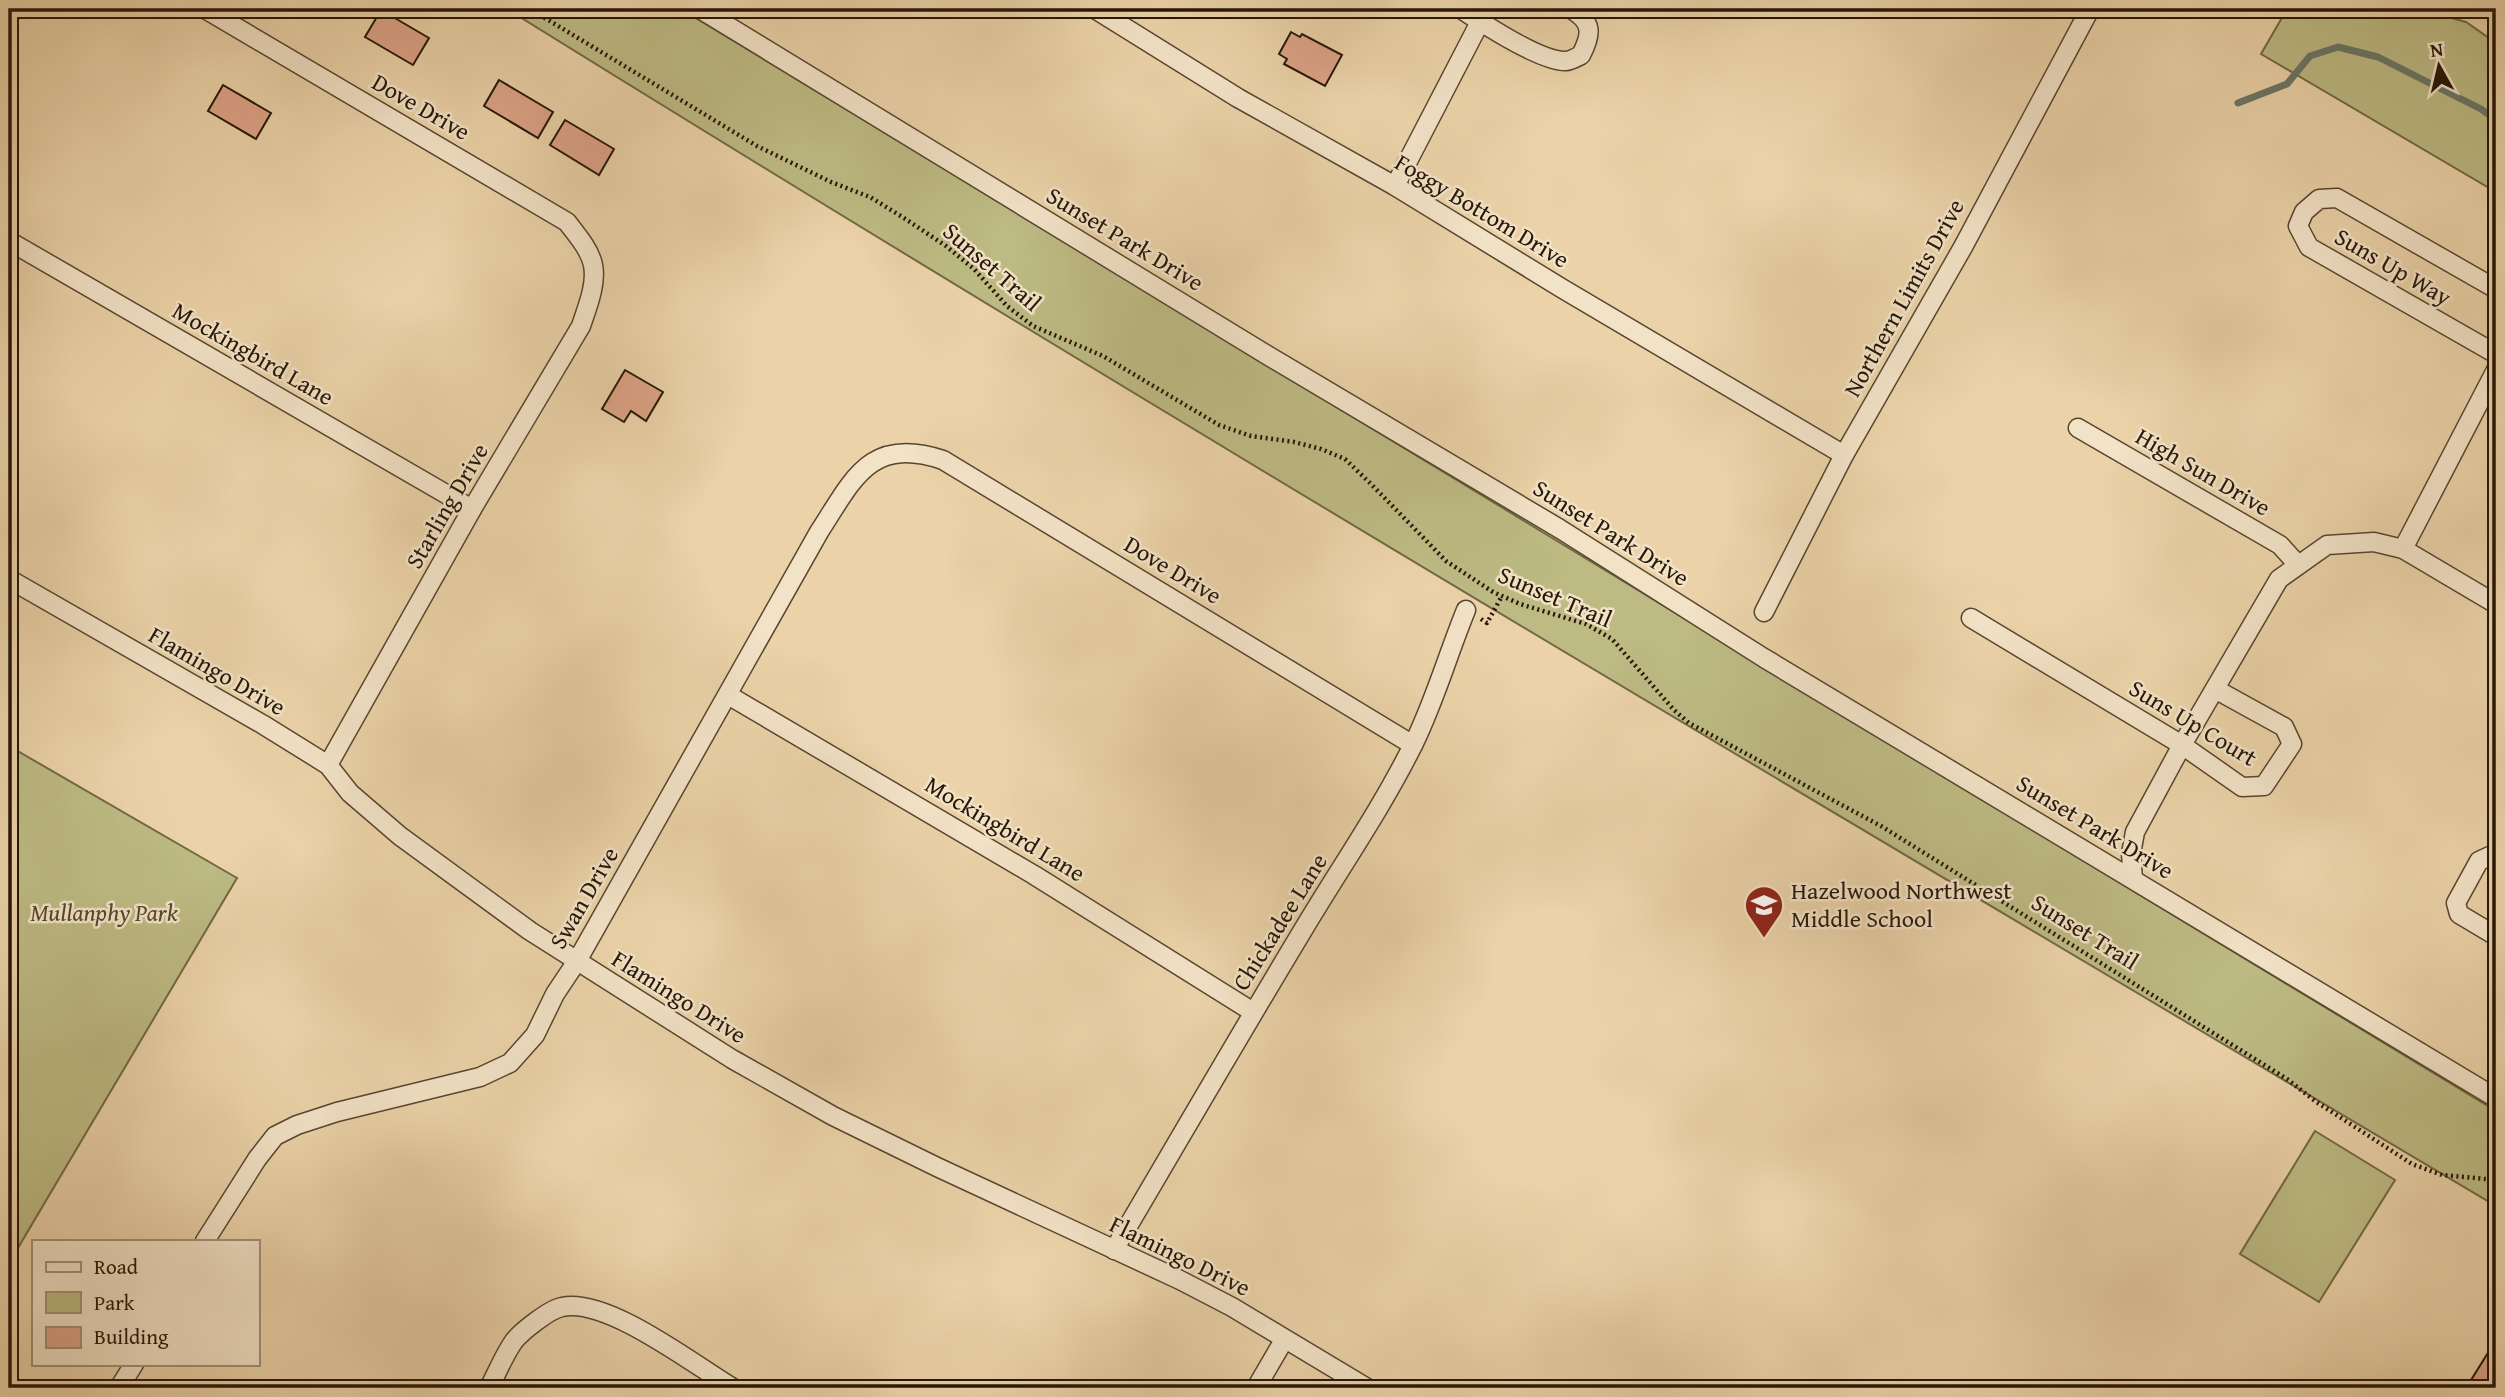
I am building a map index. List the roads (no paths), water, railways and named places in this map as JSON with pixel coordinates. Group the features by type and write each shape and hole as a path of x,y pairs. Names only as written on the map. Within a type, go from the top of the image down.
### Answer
{"street":[{"name":"Dove Drive","path":"205,9 567,222 583,244 593,266"},
{"name":"Sunset Park Drive","path":"700,9 1267,355 1560,529 1764,658 2496,1098"},
{"name":"Foggy Bottom Drive","path":"1095,9 1238,98 1395,186 1844,455"},
{"path":"1461,9 1545,57 1566,61 1581,55 1588,43 1590,28 1583,16 1572,9"},
{"name":"Northern Limits Drive","path":"1764,612 1844,455 1962,247 2090,9"},
{"path":"1395,186 1480,22"},
{"name":"Suns Up Way","path":"2496,289 2337,198 2319,199 2304,212 2298,226 2309,247 2496,355"},
{"name":"Mockingbird Lane","path":"9,241 472,509"},
{"name":"Starling Drive","path":"328,765 472,509 581,326 591,296 593,266"},
{"path":"2403,549 2496,370"},
{"name":"High Sun Drive","path":"2078,428 2280,545 2298,565"},
{"name":"Dove Drive","path":"902,451 943,460 1413,745"},
{"name":"Swan Drive","path":"206,1240 257,1159 275,1136 297,1125 337,1112 480,1077 510,1063 535,1035 555,994 577,961 820,532 854,477 877,459 902,451"},
{"path":"2133,879 2131,854 2135,832 2182,745 2279,579 2328,545 2374,542 2403,549 2496,604"},
{"name":"Flamingo Drive","path":"9,579 262,724 328,765 350,793 400,836 530,931 732,1059 833,1116 1222,1301 1367,1388"},
{"name":"Chickadee Lane","path":"1114,1250 1253,1012 1359,843 1413,745 1434,699 1448,653 1466,610"},
{"name":"Suns Up Court","path":"1971,618 2182,745 2242,787 2264,786 2292,744 2284,727 2215,689"},
{"name":"Mockingbird Lane","path":"728,695 1012,862 1253,1012"},
{"path":"2496,858 2492,855 2479,861 2456,903 2459,914 2496,936"},
{"path":"489,1388 515,1341 541,1318 561,1307 607,1312 733,1388"},
{"path":"1256,1388 1284,1340"},
{"path":"119,1388 133,1366"}],"waterway":[{"path":"2238,103 2287,84 2310,56 2338,47 2378,57 2481,109 2496,120"}],"place":[{"name":"Hazelwood Northwest Middle School","path":"1764,939"}],"park label":[{"name":"Mullanphy Park","path":"104,913"}]}
